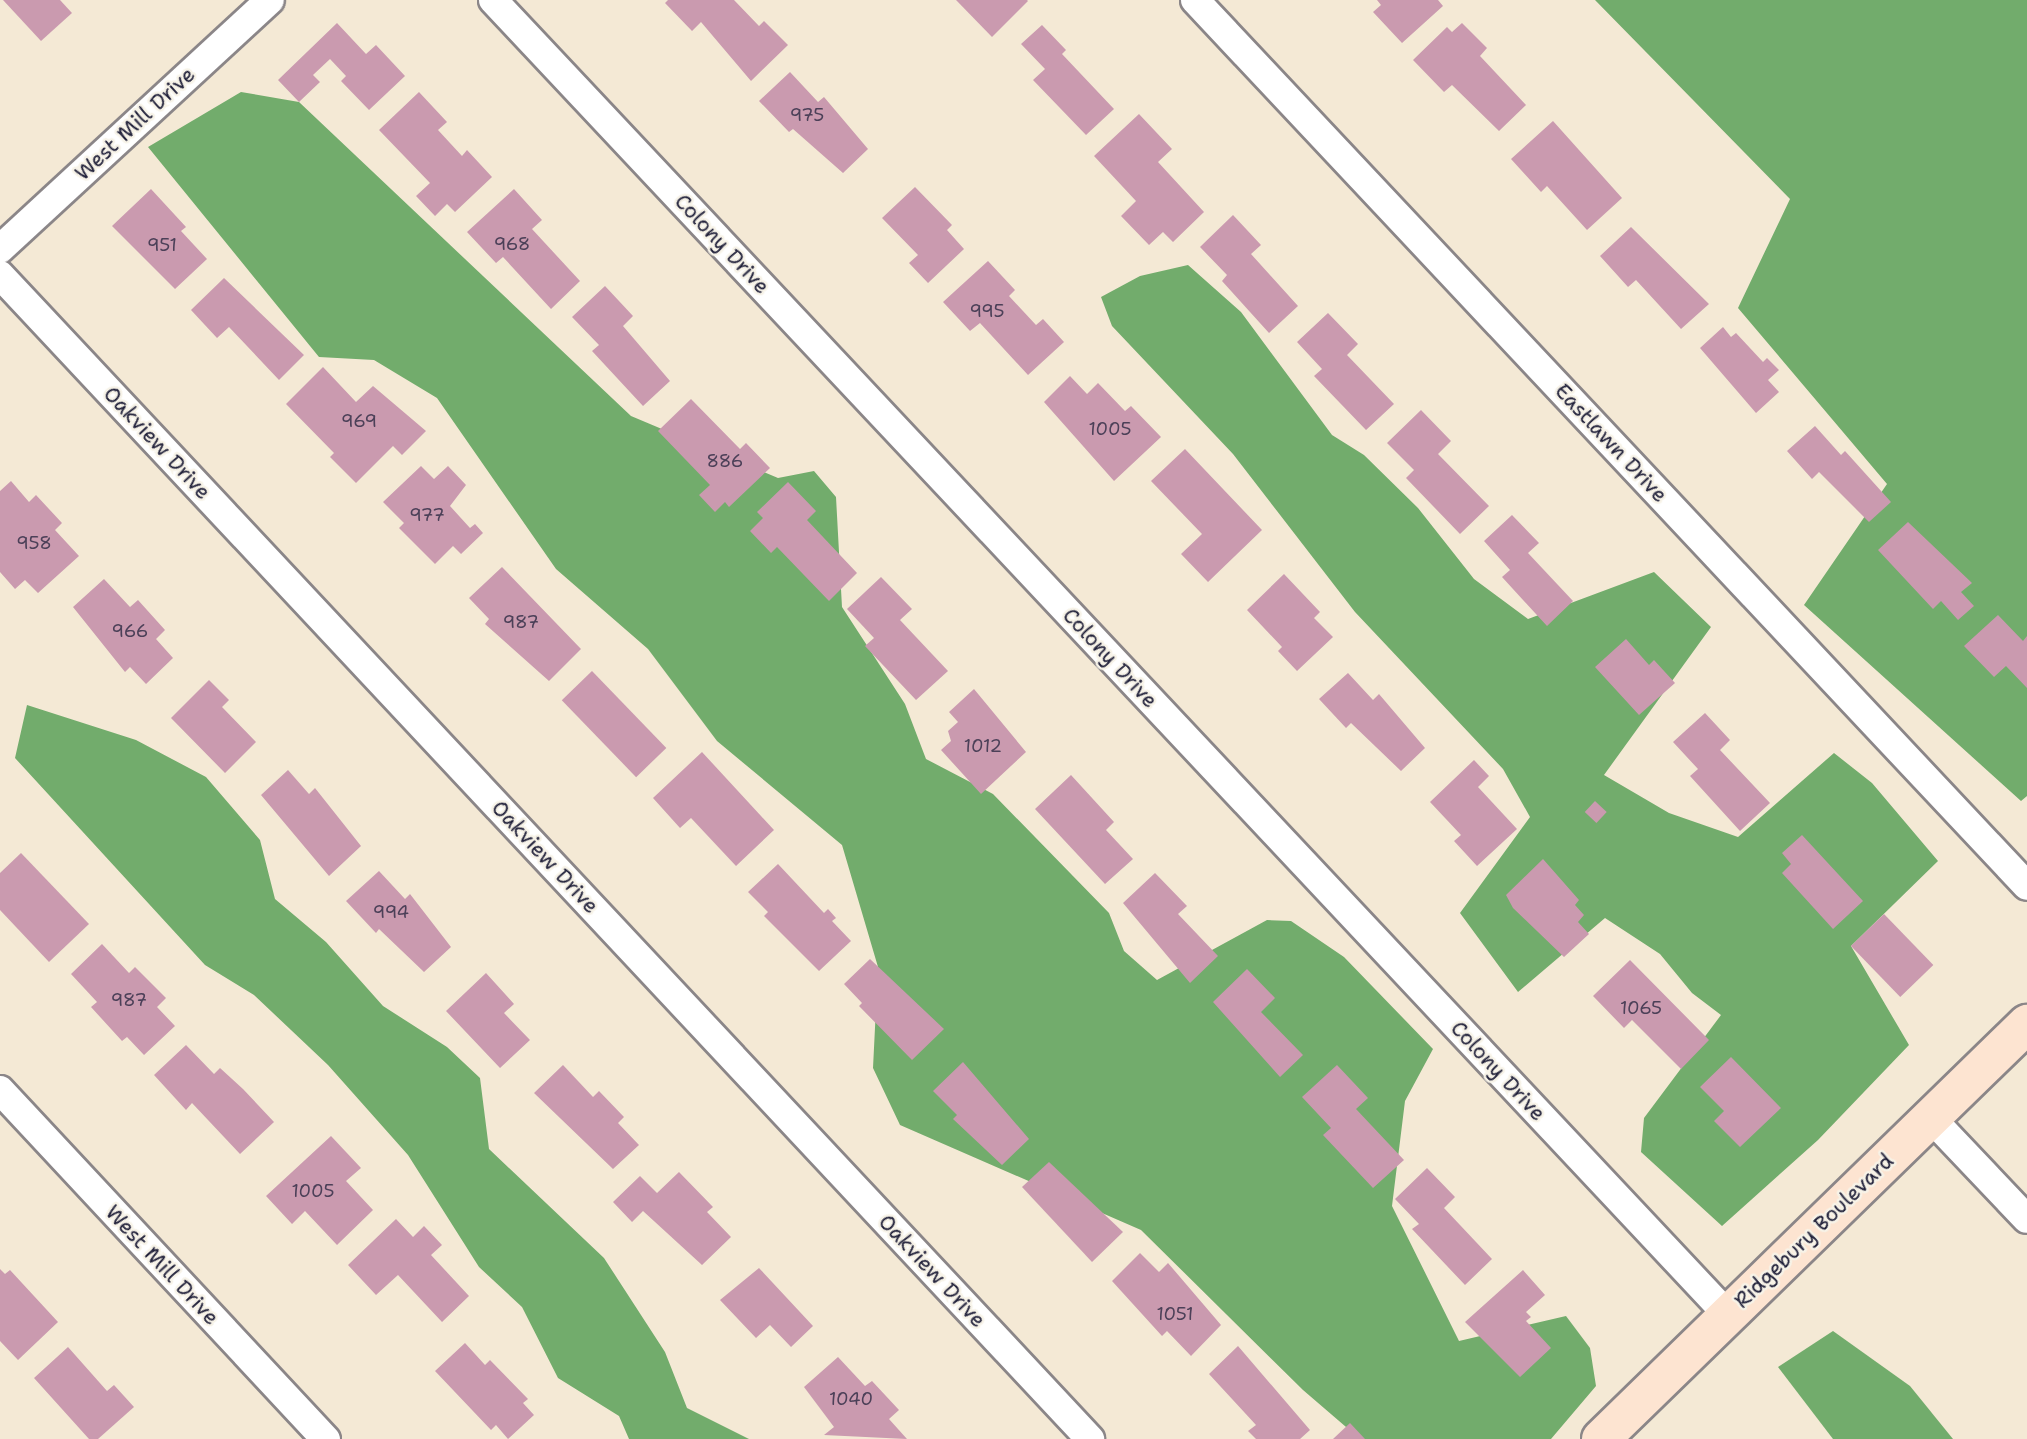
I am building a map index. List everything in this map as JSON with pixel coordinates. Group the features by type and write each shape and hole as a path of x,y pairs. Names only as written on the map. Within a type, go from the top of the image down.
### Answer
{"street":[{"name":"West Mill Drive","path":"0,249 270,0"},
{"name":"Colony Drive","path":"493,0 1727,1315"},
{"name":"Eastlawn Drive","path":"1195,0 2027,886"},
{"name":"Oakview Drive","path":"0,275 1090,1439"},
{"name":"Ridgebury Boulevard","path":"1601,1439 2027,1024"},
{"name":"West Mill Drive","path":"0,1090 326,1439"},
{"path":"1931,1118 2027,1219"}],"green space":[{"path":"1595,0 2027,0 2027,796 2021,801 1804,605 1887,484 1738,308 1790,199"},
{"path":"241,92 299,102 631,416 778,478 814,471 836,497 842,607 905,704 926,759 993,794 1109,913 1124,951 1157,980 1267,920 1291,921 1344,957 1433,1049 1405,1101 1392,1206 1459,1341 1566,1316 1590,1348 1596,1386 1551,1439 1360,1439 1303,1390 1141,1230 900,1125 873,1068 878,967 842,845 717,741 648,649 556,569 437,398 374,360 319,357 148,147"},
{"path":"1188,265 1241,312 1332,435 1364,455 1418,508 1474,579 1528,619 1654,572 1711,627 1604,775 1669,813 1738,837 1834,753 1872,783 1938,861 1851,946 1909,1045 1818,1140 1722,1226 1641,1152 1644,1118 1721,1015 1692,993 1660,954 1605,918 1518,992 1460,913 1530,817 1503,769 1355,612 1233,454 1112,326 1101,297 1140,276"},
{"path":"27,705 136,740 206,777 260,840 275,899 326,942 383,1006 447,1047 480,1078 489,1149 604,1258 665,1352 687,1408 749,1439 629,1439 619,1416 558,1378 522,1307 479,1267 408,1155 328,1065 254,995 205,965 15,758"},
{"path":"1833,1331 1910,1386 1953,1439 1833,1439 1778,1367"}],"building":[{"path":"3,0 60,0 72,13 41,41"},
{"path":"668,0 734,0 759,26 764,21 788,45 751,81 701,22 692,31 665,3"},
{"path":"956,0 1027,0 1028,1 992,37"},
{"path":"1377,0 1438,0 1443,6 1402,43 1373,12 1381,5"},
{"path":"337,23 366,54 376,45 405,76 369,110 341,81 346,76 330,59 313,75 320,82 299,102 278,80"},
{"path":"1462,23 1487,48 1480,56 1526,105 1499,131 1452,85 1444,92 1413,60 1447,27 1452,32"},
{"path":"1042,25 1066,50 1062,54 1114,109 1086,135 1033,80 1045,69 1021,44"},
{"path":"790,72 818,102 824,97 868,149 843,173 793,129 789,132 759,101"},
{"path":"419,92 447,122 438,130 462,156 467,150 492,177 455,212 447,204 435,216 416,196 430,183 379,130"},
{"path":"1139,114 1172,149 1158,162 1204,212 1173,242 1163,232 1149,245 1121,216 1136,201 1094,156"},
{"path":"1553,121 1622,198 1587,230 1547,186 1541,192 1511,159"},
{"path":"915,187 952,225 947,230 964,249 928,283 909,263 918,255 882,218"},
{"path":"151,189 186,227 181,231 207,259 175,289 112,226"},
{"path":"514,189 542,220 532,229 580,281 551,309 503,257 496,263 467,232"},
{"path":"1233,215 1261,245 1251,254 1298,306 1269,333 1222,281 1227,275 1200,247"},
{"path":"1631,227 1709,304 1681,329 1636,280 1628,287 1600,256"},
{"path":"988,261 1015,290 1009,296 1036,325 1043,319 1064,342 1028,375 980,323 970,331 943,302"},
{"path":"224,278 304,355 279,380 229,327 217,338 191,310"},
{"path":"605,286 633,316 623,326 670,381 643,406 592,351 599,345 572,317"},
{"path":"1328,313 1358,344 1347,355 1394,404 1366,430 1314,376 1322,369 1297,342"},
{"path":"1723,327 1731,337 1736,333 1763,362 1767,358 1779,370 1768,380 1779,392 1756,413 1700,348"},
{"path":"323,367 356,402 373,386 426,431 402,455 393,446 356,483 330,457 334,453 286,404"},
{"path":"1070,376 1087,394 1098,383 1125,411 1131,406 1161,437 1114,481 1044,402"},
{"path":"691,399 740,449 746,443 770,468 729,507 725,502 715,512 699,495 710,485 658,431"},
{"path":"1421,410 1451,441 1438,454 1489,506 1460,534 1406,478 1414,470 1387,443"},
{"path":"1815,426 1841,455 1845,451 1891,502 1869,522 1819,472 1812,479 1787,451"},
{"path":"1185,449 1262,530 1208,582 1181,554 1202,534 1151,481"},
{"path":"421,466 434,479 448,466 466,485 450,506 470,528 475,524 483,533 461,554 453,546 435,564 399,528 404,523 383,502"},
{"path":"11,481 29,502 36,495 62,523 55,530 79,556 38,593 25,580 15,589 0,572 0,491"},
{"path":"788,482 816,511 807,520 857,573 829,601 777,547 771,553 750,531 763,518 757,512"},
{"path":"1512,515 1539,543 1528,553 1573,601 1547,626 1502,577 1510,570 1484,541"},
{"path":"1908,522 1972,583 1961,592 1974,606 1958,620 1941,601 1933,609 1878,550"},
{"path":"502,567 581,649 549,681 485,624 489,619 469,598"},
{"path":"1284,574 1320,612 1314,618 1333,637 1297,671 1278,651 1282,647 1247,610"},
{"path":"881,577 912,609 900,620 948,671 916,700 865,646 874,638 847,609"},
{"path":"104,579 130,607 138,600 165,630 156,639 173,658 146,684 130,667 125,672 73,607"},
{"path":"1998,615 2023,641 2027,636 2027,688 2006,666 1994,677 1964,646"},
{"path":"1626,639 1649,665 1654,660 1675,683 1639,715 1595,667"},
{"path":"592,671 666,748 636,777 562,700"},
{"path":"1348,673 1373,700 1379,694 1425,748 1401,771 1351,723 1346,728 1319,699"},
{"path":"209,680 229,700 222,707 256,742 225,773 171,718"},
{"path":"974,689 1026,752 981,794 941,750 951,741 948,731 958,722 949,712"},
{"path":"1705,713 1730,740 1720,750 1770,803 1740,831 1690,776 1698,769 1673,742"},
{"path":"702,752 774,830 736,866 691,818 680,828 653,798"},
{"path":"1474,760 1489,776 1478,787 1517,829 1477,866 1454,841 1461,835 1430,802"},
{"path":"288,770 309,794 315,788 361,846 329,876 261,795"},
{"path":"1071,775 1114,822 1106,830 1133,859 1105,884 1035,809"},
{"path":"1595,801 1607,812 1596,823 1585,812"},
{"path":"1802,835 1863,901 1833,929 1782,873 1791,864 1782,853"},
{"path":"21,853 89,924 49,962 0,910 0,873"},
{"path":"1543,859 1579,900 1575,905 1584,915 1578,922 1589,934 1564,957 1513,908 1506,895"},
{"path":"778,864 824,913 828,909 836,918 832,921 851,941 819,971 764,916 768,912 748,892"},
{"path":"379,871 405,899 410,894 451,947 424,972 379,929 376,933 346,901"},
{"path":"1155,873 1187,906 1178,914 1218,956 1190,983 1123,903"},
{"path":"1884,914 1933,965 1900,997 1851,946"},
{"path":"102,944 129,973 135,967 166,998 157,1007 175,1026 144,1055 127,1037 122,1041 91,1007 97,1002 71,974"},
{"path":"870,959 944,1029 912,1060 859,1006 862,1003 844,984"},
{"path":"1630,960 1709,1040 1681,1069 1632,1020 1624,1028 1593,996"},
{"path":"1247,969 1275,998 1261,1012 1303,1055 1280,1077 1213,1002"},
{"path":"486,973 514,1004 504,1013 530,1040 500,1068 446,1011"},
{"path":"186,1045 214,1074 220,1068 274,1122 240,1154 192,1103 186,1110 154,1075"},
{"path":"1731,1057 1781,1108 1740,1147 1714,1121 1724,1111 1700,1087"},
{"path":"963,1062 1029,1139 1002,1165 953,1119 957,1115 933,1091"},
{"path":"563,1065 593,1097 599,1091 624,1117 618,1123 639,1145 613,1169 534,1093"},
{"path":"1337,1065 1368,1098 1356,1109 1404,1160 1373,1188 1323,1135 1331,1128 1302,1097"},
{"path":"331,1136 361,1168 346,1181 373,1210 337,1245 305,1211 292,1224 266,1196"},
{"path":"1049,1162 1123,1232 1092,1262 1022,1187"},
{"path":"1427,1168 1455,1197 1444,1208 1492,1259 1465,1285 1412,1229 1419,1224 1395,1199"},
{"path":"679,1172 713,1207 707,1212 731,1237 702,1265 643,1211 632,1222 613,1202 640,1176 657,1193"},
{"path":"396,1219 413,1237 424,1226 442,1245 431,1255 469,1296 442,1322 398,1275 376,1295 348,1265"},
{"path":"1140,1253 1159,1272 1168,1263 1221,1325 1191,1356 1167,1331 1162,1336 1112,1281"},
{"path":"759,1268 813,1326 791,1347 770,1325 756,1338 720,1300"},
{"path":"0,1269 5,1274 10,1270 58,1322 18,1360 0,1341"},
{"path":"1523,1270 1545,1295 1526,1312 1531,1317 1526,1321 1551,1348 1520,1377 1465,1322"},
{"path":"465,1343 485,1365 490,1360 528,1399 523,1403 534,1415 508,1439 496,1425 491,1430 435,1371"},
{"path":"1238,1346 1310,1430 1300,1439 1256,1439 1248,1431 1256,1425 1209,1374"},
{"path":"68,1347 107,1391 114,1385 134,1407 98,1439 89,1439 34,1378"},
{"path":"838,1357 865,1386 872,1381 899,1410 889,1419 907,1439 824,1435 834,1427 804,1387"},
{"path":"1350,1423 1365,1439 1333,1439"}]}
